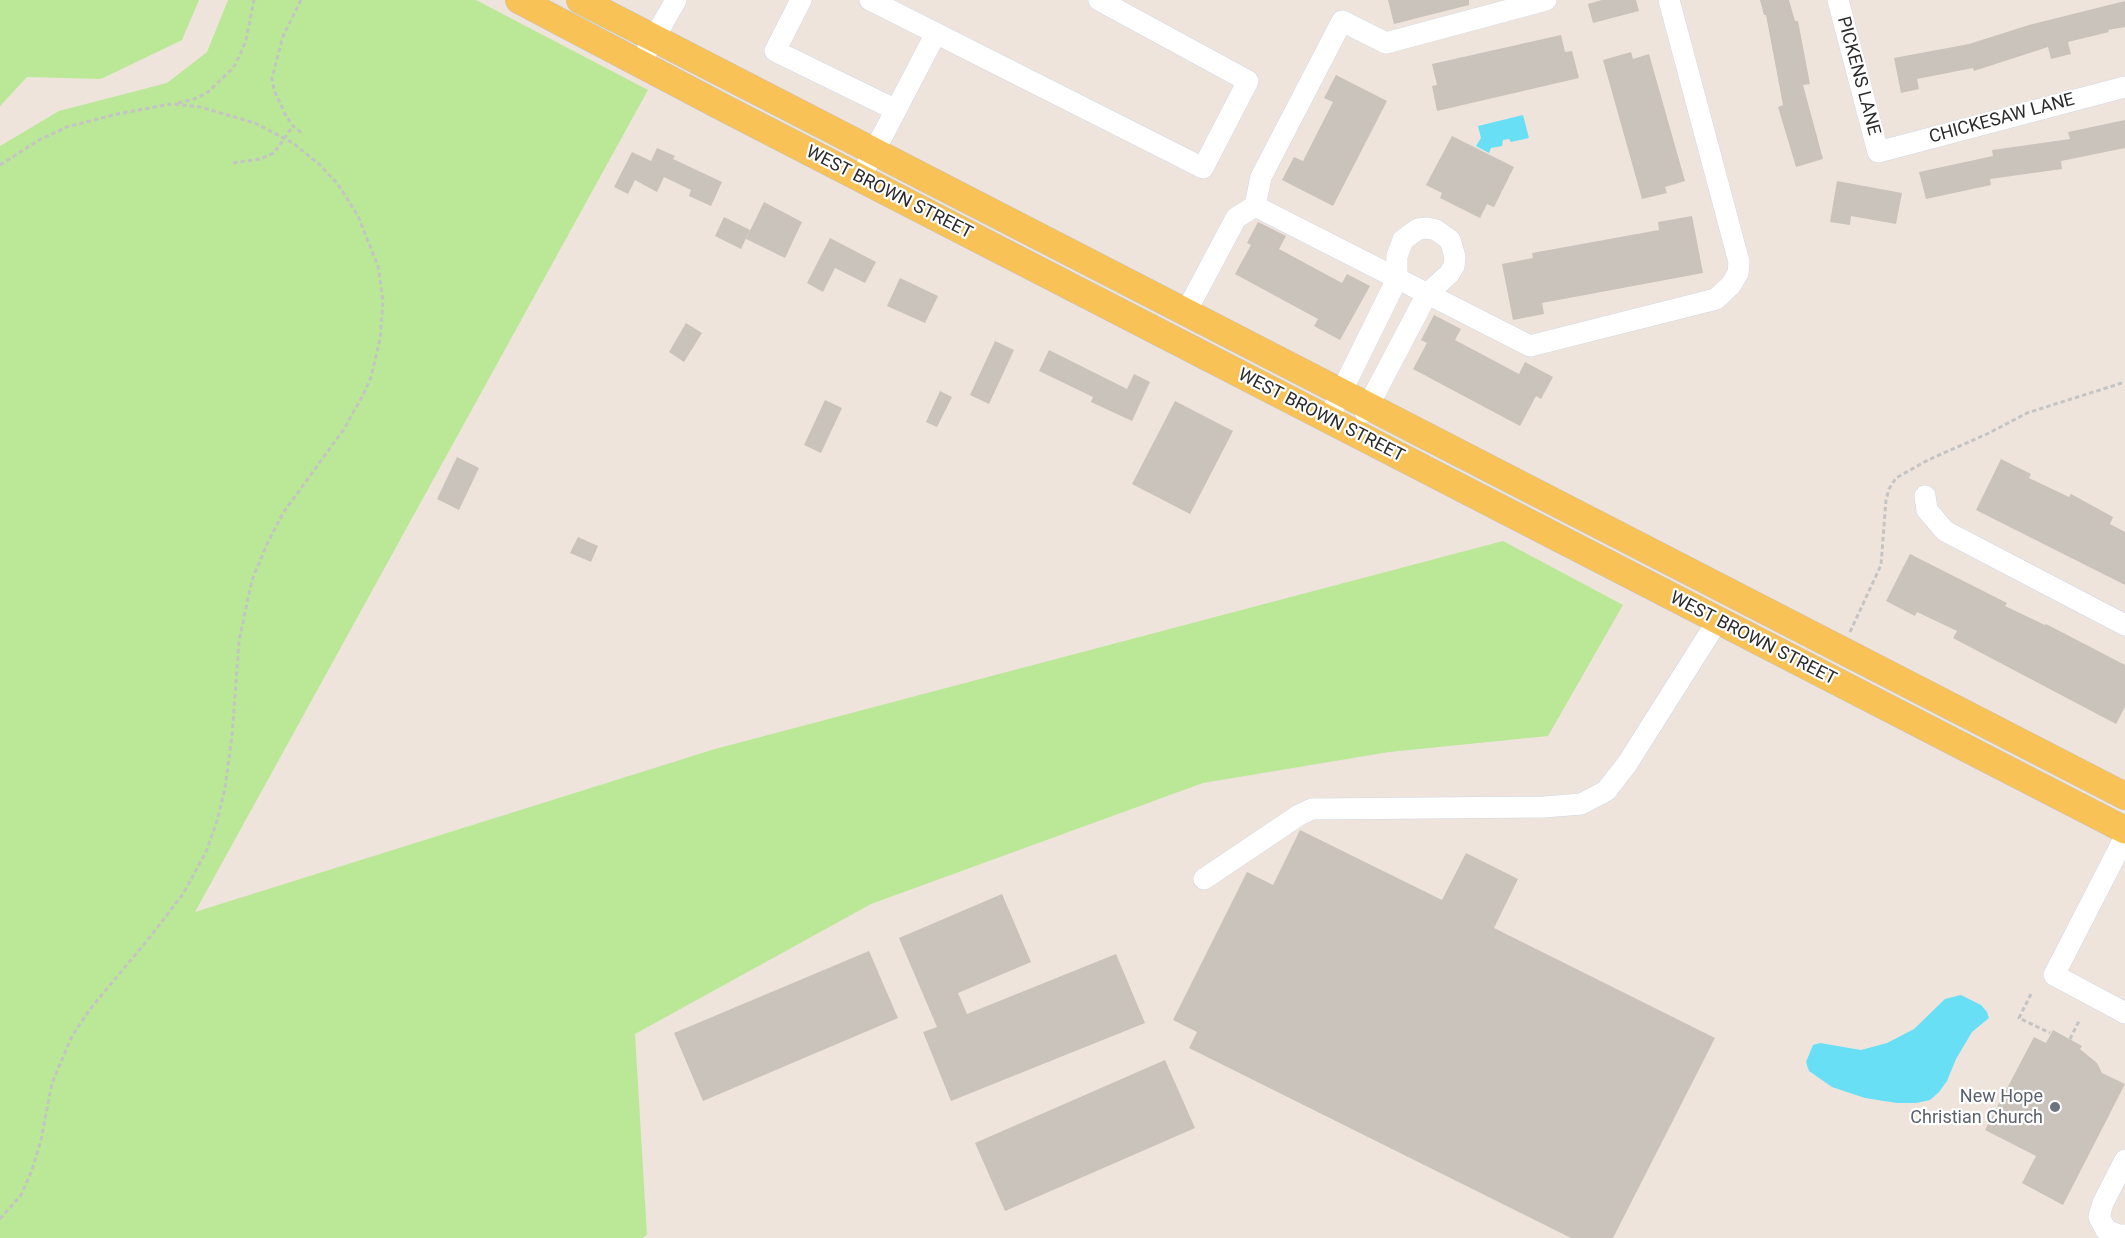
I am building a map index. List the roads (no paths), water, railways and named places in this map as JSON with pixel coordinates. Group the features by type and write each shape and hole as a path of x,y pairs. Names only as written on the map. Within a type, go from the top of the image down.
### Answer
{"main road":[{"name":"WEST BROWN STREET","path":"519,0 1248,378 1274,380 1334,407"},
{"name":"WEST BROWN STREET","path":"580,0 1186,312 1334,407 1718,620 2125,830"},
{"path":"1071,287 1086,261"},
{"path":"1334,407 1358,421 1366,409"},
{"name":"WEST BROWN STREET","path":"1366,409 2125,796"},
{"path":"1718,620 1732,594"}],"street":[{"path":"640,63 676,0"},
{"path":"801,0 775,51 896,110"},
{"path":"870,0 1203,168 1248,81 1098,0"},
{"path":"1186,312 1236,218 1255,206 1261,177 1342,21 1386,43 1546,0"},
{"path":"1255,206 1530,346 1716,299 1731,285 1738,273 1739,262 1669,0"},
{"name":"PICKENS LANE","path":"1838,0 1878,152"},
{"path":"860,178 936,33"},
{"name":"CHICKESAW LANE","path":"1878,152 2125,87"},
{"path":"1334,407 1397,279 1397,256 1403,240 1418,229 1436,230 1450,240 1455,257 1449,274 1427,294 1366,409"},
{"path":"1925,496 1927,510 1945,531 2125,625"},
{"path":"1204,879 1292,819 1312,809 1544,807 1581,804 1606,791 1627,764 1718,620"},
{"path":"2125,837 2054,975 2125,1013"},
{"path":"2125,1160 2103,1203 2099,1217 2106,1230 2119,1235 2125,1234"}],"water":[{"path":"1523,115 1529,138 1511,142 1509,139 1503,140 1502,146 1491,148 1489,153 1476,146 1481,138 1478,126"},
{"path":"1961,995 1981,1005 1989,1018 1972,1032 1956,1059 1947,1081 1930,1100 1897,1103 1865,1098 1832,1087 1809,1071 1806,1062 1813,1045 1820,1043 1861,1050 1887,1043 1914,1029 1945,999"}],"place":[{"name":"New Hope Christian Church","path":"2055,1107"}]}
